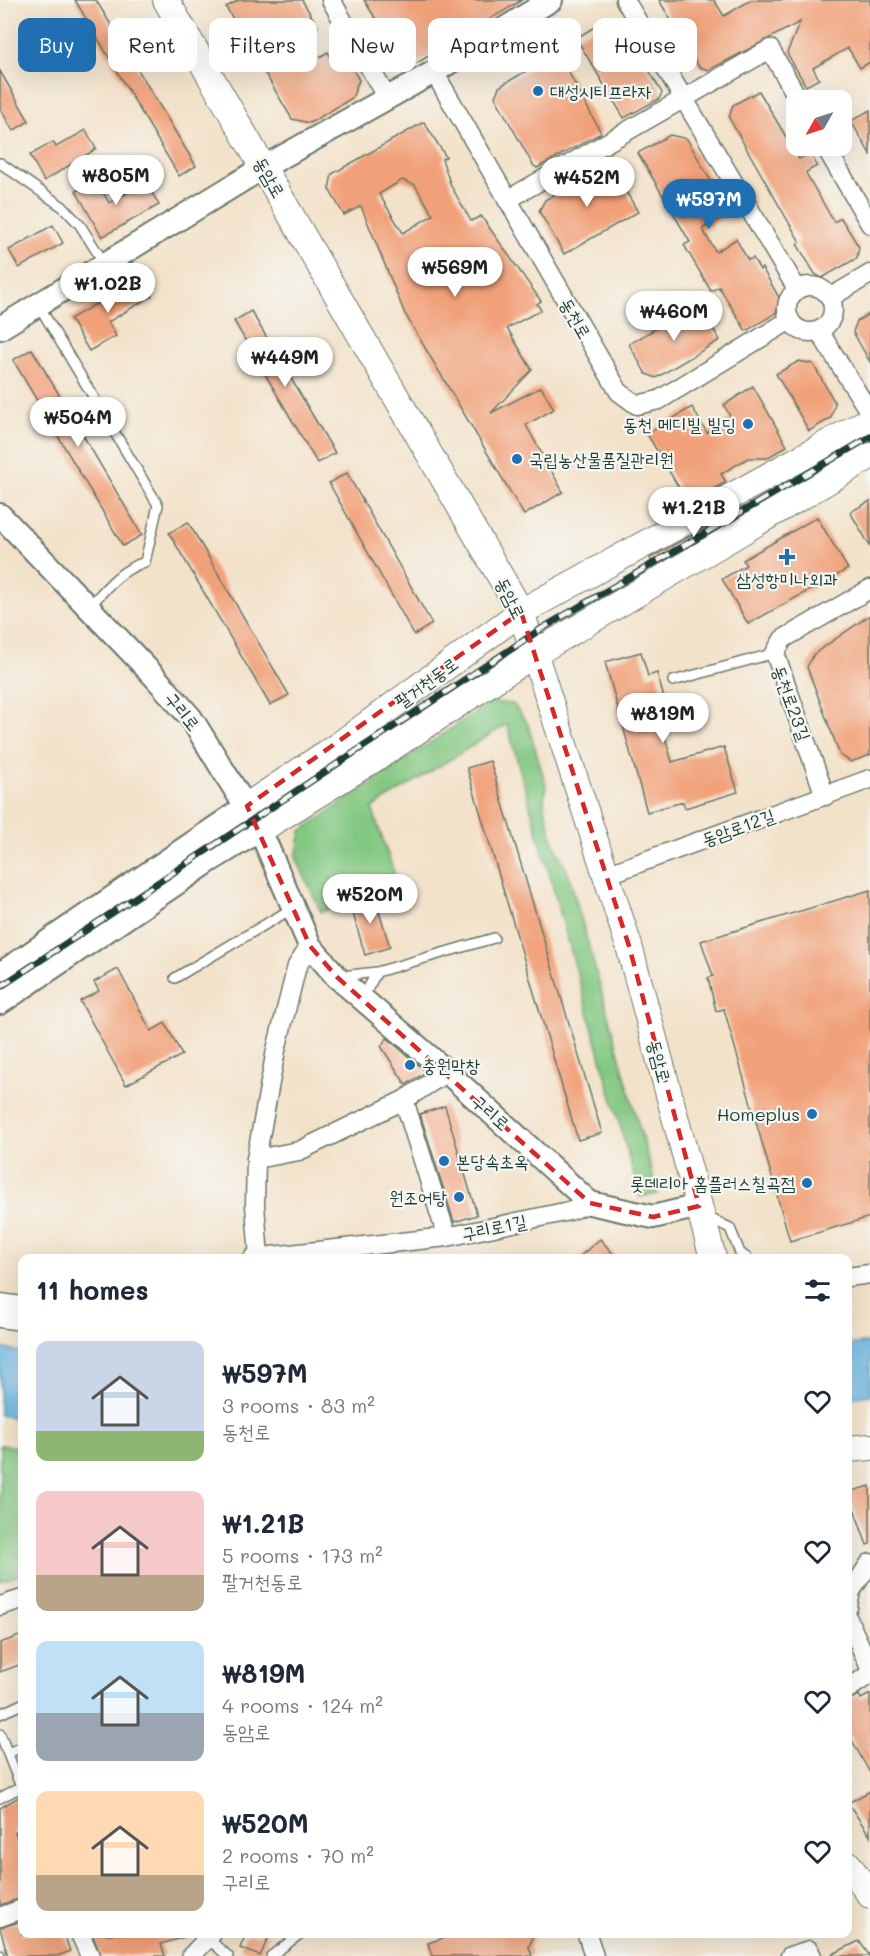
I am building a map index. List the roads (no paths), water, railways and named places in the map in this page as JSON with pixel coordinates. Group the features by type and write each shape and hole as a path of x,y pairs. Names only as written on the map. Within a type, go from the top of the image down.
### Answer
{"main road":[{"name":"동암로","path":"166,0 521,612 629,946 712,1254"},
{"name":"팔거천동로","path":"247,806 339,745 521,612 870,420"},
{"name":"팔거천동로","path":"260,830 382,754 534,654 870,456"},
{"path":"852,1449 870,1447"},
{"path":"852,1870 870,1895"}],"street":[{"path":"331,0 387,98"},
{"path":"522,18 551,0"},
{"path":"625,0 685,97 797,289"},
{"path":"507,200 770,49 794,90"},
{"path":"0,328 264,167 434,72"},
{"name":"동천로","path":"434,72 619,392 637,405 659,400 790,320"},
{"path":"831,156 870,224"},
{"path":"831,297 870,274"},
{"path":"812,285 826,291 831,297 832,317 819,331 799,330 790,320 788,303 797,289 812,285"},
{"path":"819,331 870,413"},
{"name":"구리로","path":"0,515 154,675 191,718 260,830 310,946 337,977 447,1072 590,1203 653,1217 700,1209"},
{"name":"동천로23길","path":"825,796 774,653 783,639 870,589"},
{"name":"동암로12길","path":"606,875 870,779"},
{"name":"팔거천동로","path":"0,974 247,806"},
{"name":"팔거천동로","path":"0,1003 211,860 260,830"},
{"path":"256,1254 256,1160 276,1050 297,966 310,946"},
{"path":"256,1160 299,1151 404,1100 447,1072"},
{"path":"404,1100 447,1237"},
{"name":"구리로1길","path":"292,1254 447,1237 569,1211 590,1203"},
{"path":"852,1276 870,1274"},
{"path":"0,1303 18,1305"},
{"path":"0,1318 18,1320"},
{"path":"852,1590 870,1563"},
{"path":"0,1606 18,1600"},
{"path":"852,1628 870,1668"},
{"path":"852,1686 870,1674"},
{"path":"0,1917 18,1910"},
{"path":"82,1938 90,1956"},
{"path":"191,1956 208,1938"},
{"path":"588,1938 594,1956"},
{"path":"790,1956 809,1950 812,1956"}],"lane":[{"path":"0,163 63,207 80,225 105,265"},
{"path":"39,306 158,505 145,562 130,567 116,577 88,609"},
{"path":"673,681 774,653"},
{"path":"175,978 295,907"},
{"path":"337,977 376,972 494,938"},
{"path":"362,999 376,972"},
{"path":"700,1209 730,1228 741,1254"},
{"path":"0,1714 18,1706"},
{"path":"0,1734 18,1779"},
{"path":"8,1753 18,1749"},
{"path":"0,1798 18,1789"},
{"path":"212,1938 228,1956"},
{"path":"271,1956 295,1938"}],"water":[{"path":"870,1342 870,1395 852,1397 852,1344"},
{"path":"0,1348 18,1351 18,1419 0,1415"}],"railway":[{"path":"0,987 541,629 870,437"}],"place":[{"name":"대성시티프라자","path":"538,91"},
{"name":"동천 메디빌 빌딩","path":"748,424"},
{"name":"국립농산물품질관리원","path":"517,459"},
{"name":"삼성항미나외과","path":"787,557"},
{"name":"충원막창","path":"410,1065"},
{"name":"Homeplus","path":"812,1114"},
{"name":"본당속초옥","path":"444,1161"},
{"name":"롯데리아 홈플러스칠곡점","path":"807,1183"},
{"name":"원조어탕","path":"459,1197"}]}
